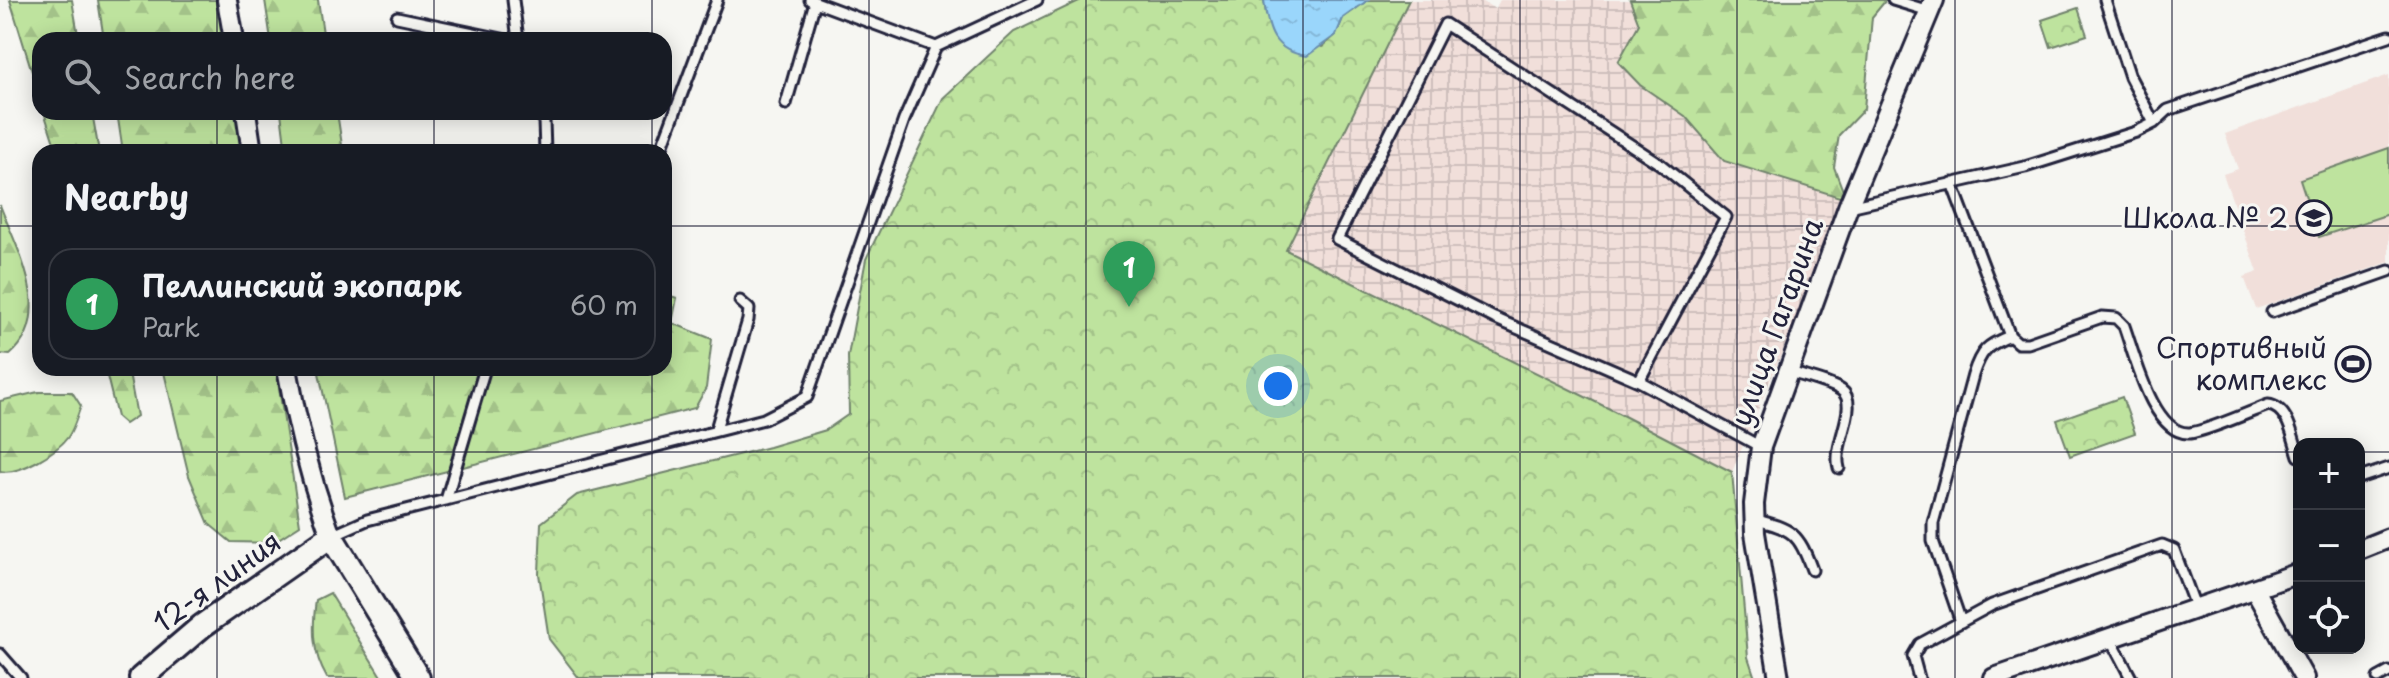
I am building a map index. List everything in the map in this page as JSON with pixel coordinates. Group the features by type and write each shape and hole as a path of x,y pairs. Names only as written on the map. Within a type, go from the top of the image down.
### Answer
{"street":[{"path":"227,0 233,32"},
{"name":"улица Гагарина","path":"1779,678 1754,519 1761,447 1848,207 1932,6"},
{"path":"247,120 251,144"},
{"path":"288,376 296,423 311,481 331,536 418,678"},
{"name":"12-я линия","path":"141,678 202,626 331,536"},
{"path":"2365,548 2389,538"},
{"path":"1994,678 2293,575"},
{"path":"2255,590 2304,678"}],"lane":[{"path":"513,0 517,32"},
{"path":"663,144 717,0"},
{"path":"331,536 367,520 764,419 807,397 904,120 936,47 1037,0"},
{"path":"1893,0 1932,6"},
{"path":"2105,0 2130,77 2154,123"},
{"path":"786,104 812,1 936,47"},
{"path":"397,17 469,32"},
{"path":"1639,381 1726,217 1660,164 1445,24 1337,239 1494,318 1639,381 1761,447"},
{"path":"1848,207 2025,167 2136,132 2154,123 2168,110 2389,36"},
{"path":"542,120 545,144"},
{"path":"1952,183 2010,336 2018,343 2028,343 2102,317 2116,318 2124,326 2156,413 2171,427 2188,433 2268,405 2277,406 2283,412 2293,440"},
{"path":"2272,312 2389,271"},
{"path":"716,429 748,320 749,309 740,301"},
{"path":"1961,622 1933,541 1935,509 1978,358 1990,344 2010,336"},
{"path":"1787,371 1840,389 1848,397 1850,406 1837,449 1839,468"},
{"path":"446,500 483,376"},
{"path":"2365,476 2389,468"},
{"path":"1754,519 1794,533 1802,542 1812,570"},
{"path":"1919,678 1913,656 1920,644 1992,605 2162,545 2174,550 2196,609"},
{"path":"2110,638 2131,678"},
{"path":"0,654 21,678"},
{"path":"2378,678 2389,672"}],"shaded area":[{"path":"1409,0 1480,0 1495,9 1500,0 1630,0 1639,24 1619,62 1640,85 1685,116 1724,161 1846,199 1732,472 1285,251"},
{"name":"Школа № 2","path":"2389,75 2389,262 2256,309 2244,277 2258,272 2223,174 2238,169 2225,134"}],"green space":[{"path":"10,0 72,0 78,32 32,32 32,72"},
{"path":"98,0 220,0 225,32 103,32"},
{"path":"265,0 318,0 323,32 270,32"},
{"path":"1081,0 1264,0 1266,14 1322,47 1336,35 1343,18 1368,0 1409,0 1286,250 1732,472 1748,657 1755,678 579,678 549,639 539,574 541,523 577,495 769,447 826,430 849,414 848,356 866,259 943,98 1014,32"},
{"path":"1630,0 1886,0 1872,17 1864,109 1839,135 1834,167 1846,199 1724,161 1685,116 1640,85 1618,62 1639,24"},
{"path":"2078,8 2087,35 2051,47 2042,20"},
{"path":"47,120 93,120 98,144 54,144"},
{"path":"118,120 238,120 242,144 122,144"},
{"path":"282,120 338,120 342,144 285,144"},
{"path":"2389,148 2389,214 2319,237 2300,179"},
{"path":"0,205 23,262 32,302 30,321 23,339 10,355 0,354"},
{"path":"672,296 677,298 672,323"},
{"path":"672,323 712,339 706,388 695,408 345,497 320,376 672,376"},
{"path":"107,376 130,376 137,416 125,424 117,417"},
{"path":"165,376 277,376 300,525 272,543 231,542 209,524 189,476"},
{"path":"38,392 72,392 81,406 72,430 63,443 37,462 17,470 0,471 0,401"},
{"path":"2122,397 2135,433 2070,456 2057,420"},
{"path":"330,593 382,678 327,678 316,650 314,621 316,600"}],"water":[{"path":"1264,0 1368,0 1343,18 1336,35 1307,56 1286,50 1274,38"}],"place":[{"name":"Школа № 2","path":"2314,218"},
{"name":"Пеллинский экопарк","path":"1129,307"},
{"name":"Спортивный комплекс","path":"2353,364"}]}
